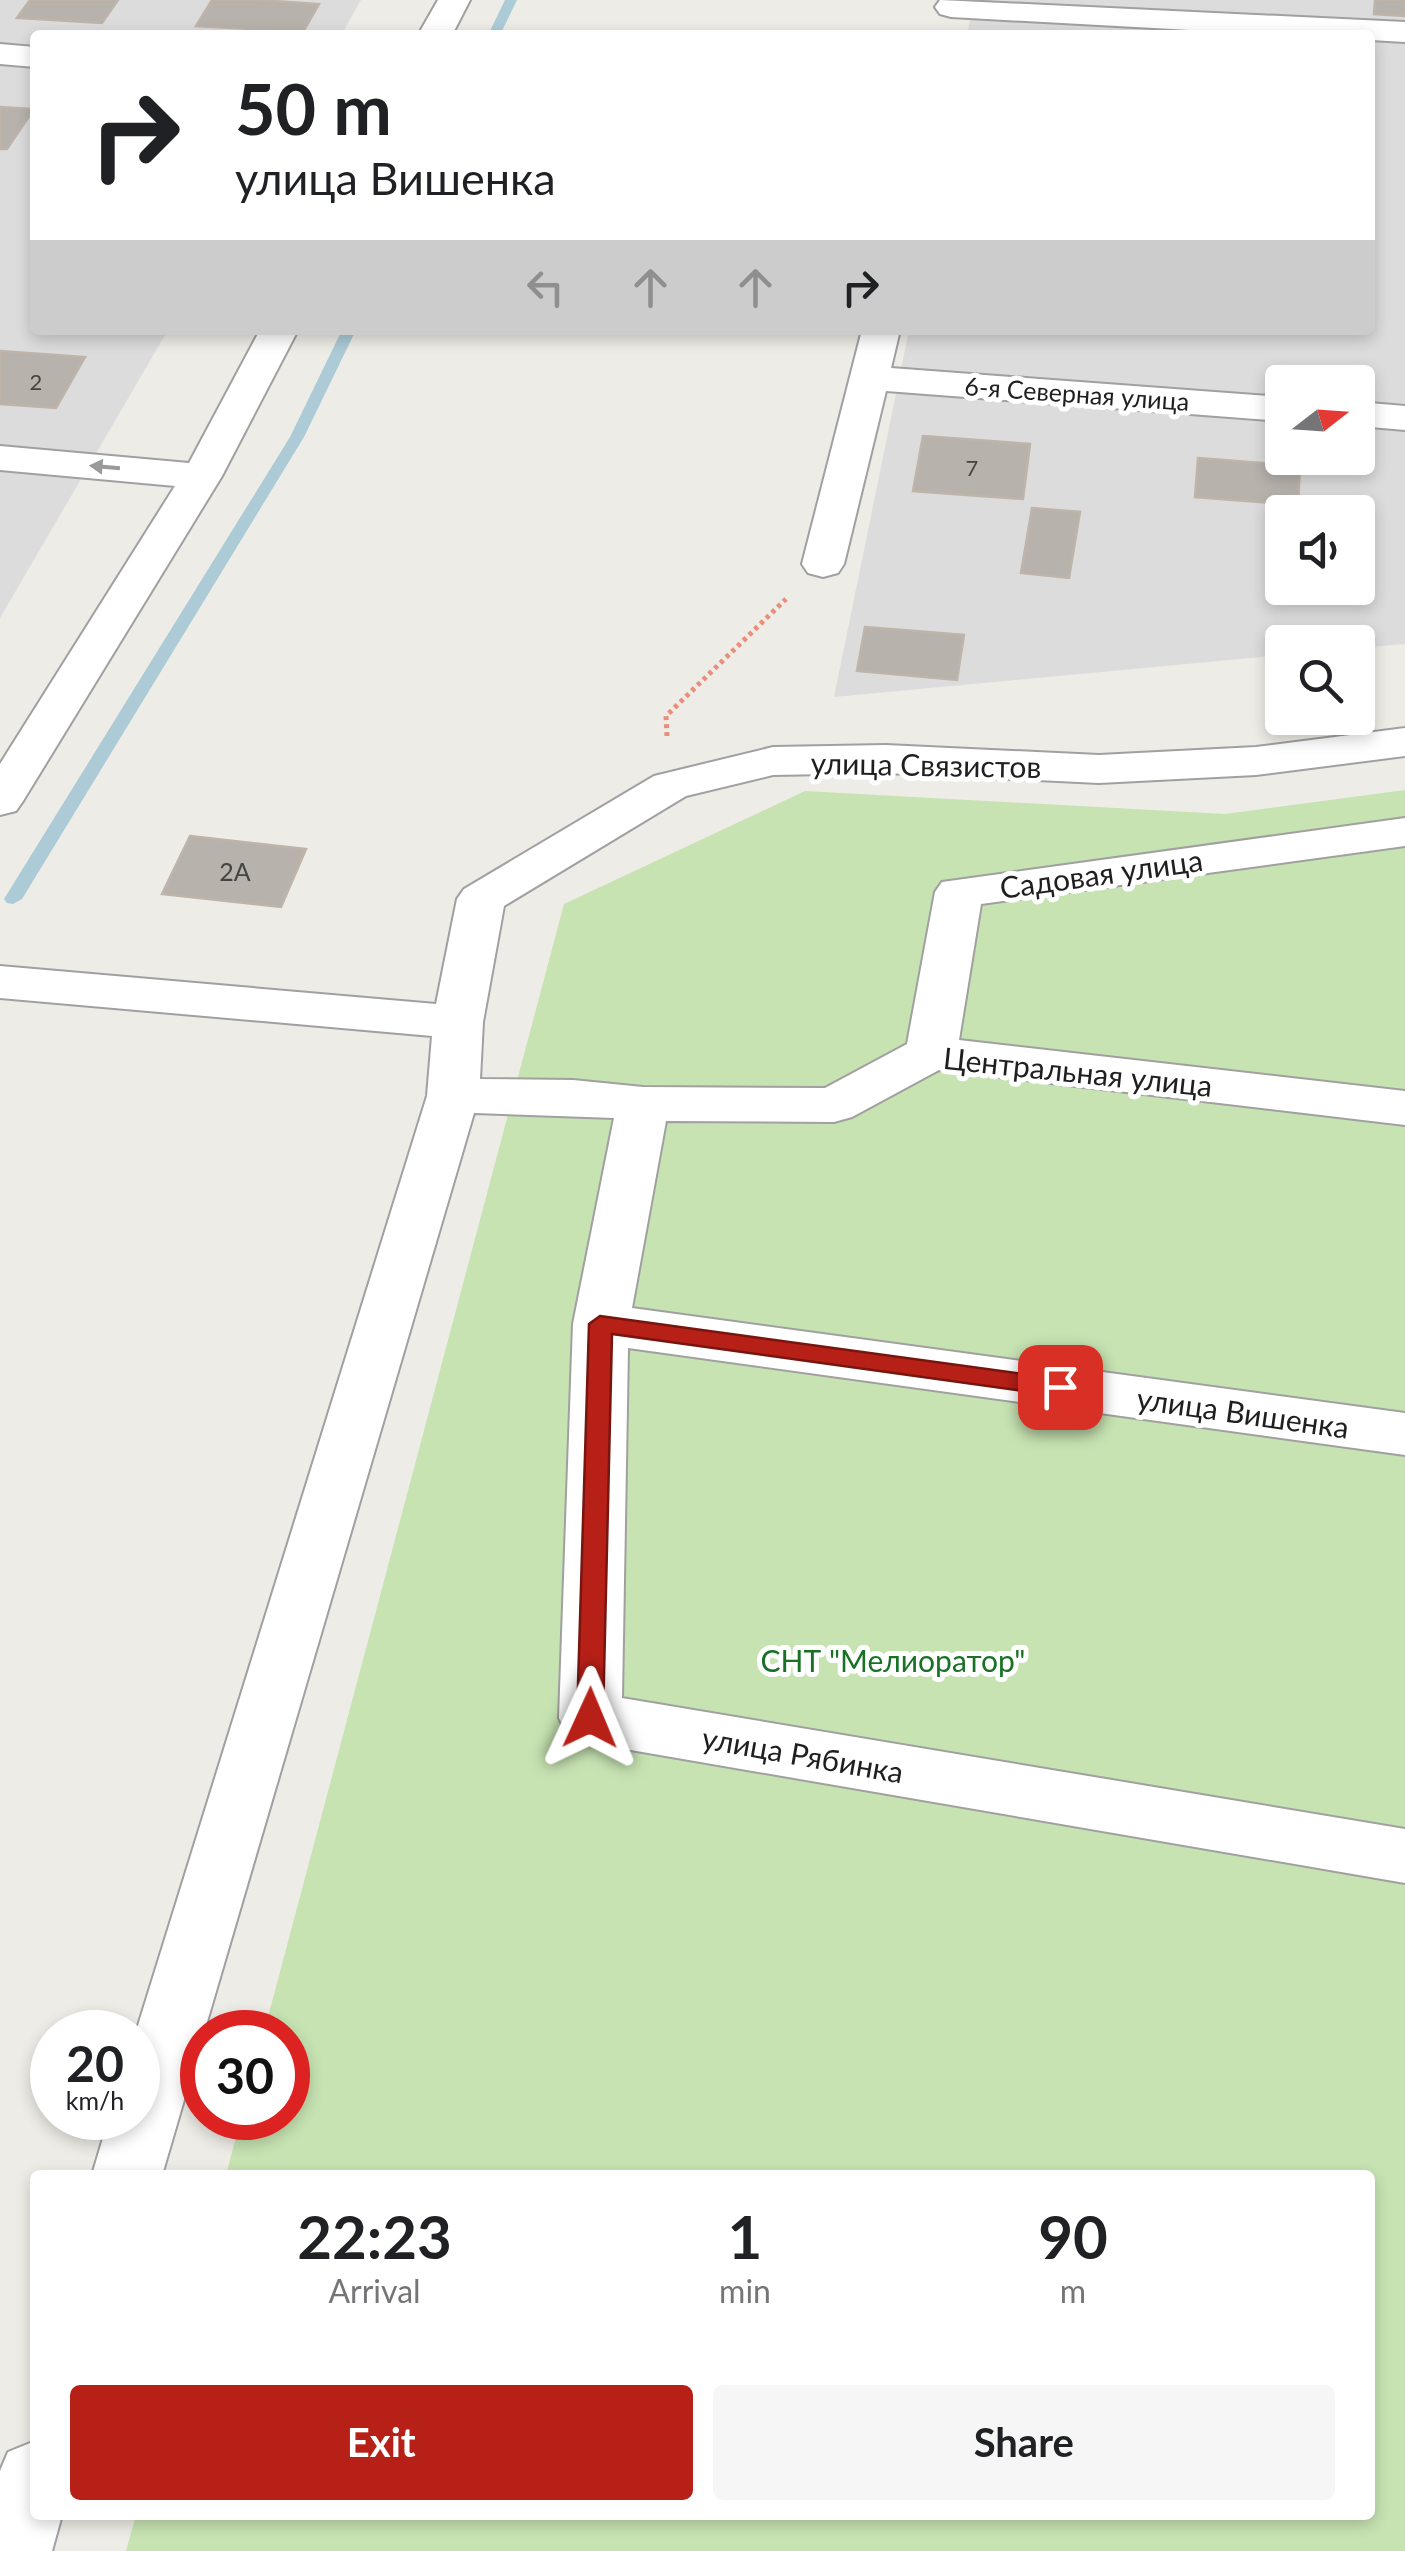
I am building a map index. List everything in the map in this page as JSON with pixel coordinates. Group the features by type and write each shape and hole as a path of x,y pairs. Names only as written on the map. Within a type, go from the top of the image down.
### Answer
{"street":[{"path":"438,30 454,0"},
{"path":"949,14 1354,30"},
{"path":"1375,31 1405,32"},
{"path":"0,54 30,57"},
{"path":"0,801 202,476 276,335"},
{"path":"823,564 880,335"},
{"name":"6-я Северная улица","path":"870,378 1265,407"},
{"path":"1375,415 1405,418"},
{"path":"0,458 202,476"},
{"name":"улица Связистов","path":"458,1022 480,899 670,786 773,761 886,759 1098,769 1256,761 1405,742"},
{"name":"Садовая улица","path":"931,1053 959,892 1405,832"},
{"path":"0,982 458,1022 454,1096 129,2170"},
{"name":"Центральная улица","path":"643,1104 834,1106 931,1053 1405,1108"},
{"path":"454,1096 573,1097 643,1104 600,1324"},
{"name":"улица Вишенка","path":"600,1324 1405,1434"},
{"name":"улица Рябинка","path":"600,1324 590,1718 1405,1856"},
{"path":"13,2551 30,2495"}],"path":[{"path":"670,786 666,716 823,564"}],"shaded area":[{"path":"0,0 361,0 344,30 30,30 30,335 165,335 0,618"},
{"path":"974,0 1405,0 1405,644 1375,647 1375,625 1265,625 1265,657 834,697 908,335 1375,335 1375,30 968,30"}],"green space":[{"name":"СНТ \"Мелиоратор\"","path":"1405,790 1405,2551 126,2551 135,2520 1375,2520 1375,2170 227,2170 235,2140 310,2140 310,2010 270,2010 564,904 805,791 1225,814"}],"building":[{"path":"30,0 118,0 102,23 17,18"},
{"path":"212,0 319,4 304,30 196,26"},
{"path":"1375,0 1405,0 1405,16 1374,14"},
{"path":"0,107 30,109 30,115 7,149 0,149"},
{"path":"0,351 85,357 56,408 0,404"},
{"path":"923,436 1030,444 1023,499 913,491"},
{"path":"1198,458 1265,463 1265,475 1300,475 1299,495 1265,495 1265,502 1195,497"},
{"path":"1032,508 1080,512 1069,578 1021,573"},
{"path":"865,627 964,635 957,680 857,671"},
{"path":"190,836 306,849 281,907 162,894"}],"waterway":[{"path":"496,30 511,0"},
{"path":"13,899 297,437 347,335"}],"route":[{"path":"590,1718 600,1324 1060,1387"}]}
